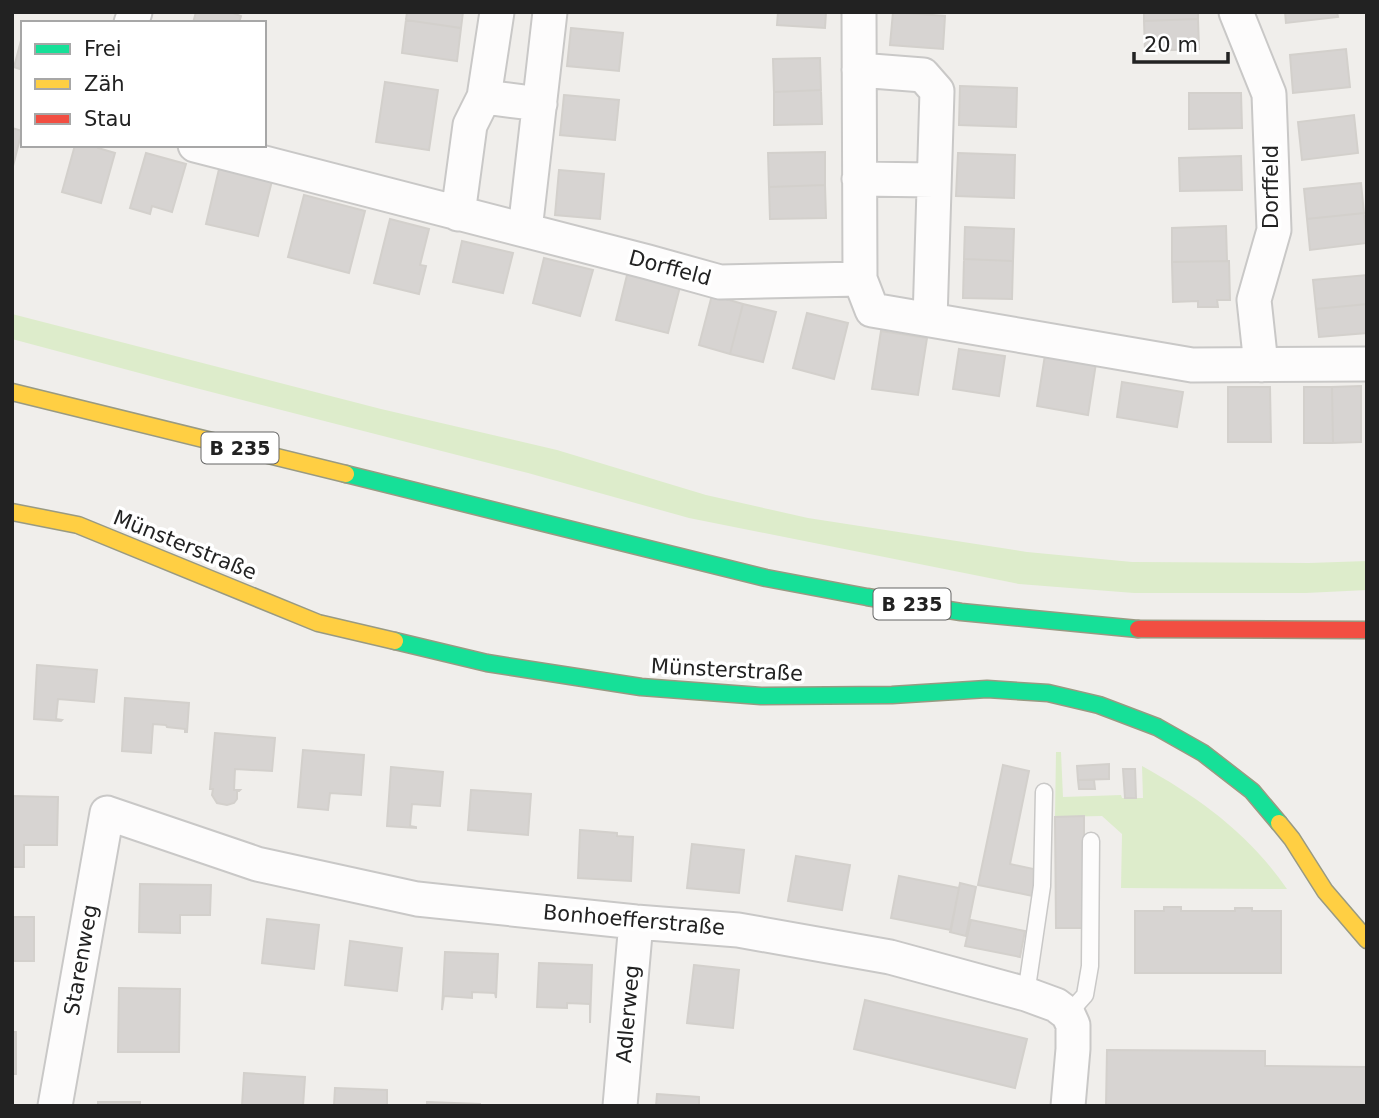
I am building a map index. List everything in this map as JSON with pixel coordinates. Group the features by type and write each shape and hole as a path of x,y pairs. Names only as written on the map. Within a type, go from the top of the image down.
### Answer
{"street":[{"path":"458,214 470,125 484,97 497,12"},
{"path":"525,230 550,12"},
{"path":"859,12 860,279 872,310 1192,365 1367,364"},
{"name":"Dorffeld","path":"1236,12 1269,94 1274,230 1254,300 1261,365"},
{"path":"859,71 923,75 937,91 930,320"},
{"path":"484,97 540,104"},
{"name":"Dorffeld","path":"203,147 720,282 860,279"},
{"path":"859,179 934,180"},
{"name":"B 235","path":"12,392 765,578 867,597 961,612 1145,630 1367,630"},
{"name":"Münsterstraße","path":"12,512 78,524 318,623 487,663 641,687 761,696 892,695 987,689 1048,693 1099,705 1157,727 1203,753 1252,791 1292,839 1325,891 1367,940"},
{"name":"Bonhoefferstraße","path":"107,813 257,864 417,899 738,930 890,957 1026,994 1056,1005 1068,1014"},
{"name":"Starenweg","path":"55,1106 107,813"},
{"name":"Adlerweg","path":"620,1106 636,922"},
{"path":"1068,1014 1073,1025 1068,1106"}],"lane":[{"path":"1026,994 1042,886 1044,792"},
{"path":"1068,1014 1085,995 1090,966 1091,841"}],"green space":[{"path":"12,314 381,409 557,450 706,495 808,518 1027,552 1132,562 1367,561 1367,590 1306,593 1134,593 1019,584 689,518 528,473 12,339"},
{"path":"1056,752 1061,752 1063,797 1121,795 1122,798 1143,798 1142,766 1203,804 1240,834 1287,889 1121,888 1122,834 1102,816 1055,817"}],"building":[{"path":"196,12 230,12 241,16 240,21 194,21"},
{"path":"407,12 463,12 461,28 406,20"},
{"path":"778,12 826,12 825,28 777,25"},
{"path":"893,12 945,16 943,49 890,45"},
{"path":"1144,12 1198,12 1198,19 1144,21"},
{"path":"1285,12 1337,12 1338,17 1286,23"},
{"path":"1198,19 1199,49 1145,51 1144,21"},
{"path":"406,20 461,28 457,61 402,53"},
{"path":"571,28 623,33 619,71 567,66"},
{"path":"21,41 21,69 14,67"},
{"path":"1346,49 1350,87 1293,93 1290,55"},
{"path":"820,58 821,90 774,92 773,59"},
{"path":"385,82 438,90 429,150 376,142"},
{"path":"960,86 1017,88 1016,127 959,125"},
{"path":"821,90 822,124 774,125 774,92"},
{"path":"1189,93 1241,93 1242,128 1189,129"},
{"path":"564,95 619,100 615,140 560,135"},
{"path":"1354,115 1358,153 1302,160 1298,122"},
{"path":"12,128 21,131 21,135 12,166"},
{"path":"74,147 98,147 115,153 101,203 62,192"},
{"path":"825,152 825,185 769,187 768,153"},
{"path":"146,153 186,164 172,212 152,206 150,214 130,208"},
{"path":"958,153 1015,155 1014,198 956,196"},
{"path":"1241,156 1242,190 1180,191 1179,158"},
{"path":"220,165 273,177 258,236 206,224"},
{"path":"559,170 604,174 600,219 555,215"},
{"path":"1361,183 1364,213 1307,219 1304,189"},
{"path":"825,185 826,218 770,219 769,187"},
{"path":"304,195 365,211 349,273 288,257"},
{"path":"1364,213 1367,243 1310,250 1307,219"},
{"path":"390,219 429,229 420,265 426,266 419,294 374,283"},
{"path":"1226,226 1227,261 1172,262 1172,228"},
{"path":"965,227 1014,229 1013,261 964,259"},
{"path":"462,241 513,253 503,293 453,282"},
{"path":"544,258 593,270 580,316 533,303"},
{"path":"964,259 1013,261 1012,299 963,298"},
{"path":"1229,261 1230,300 1217,300 1218,307 1198,307 1198,301 1173,302 1172,262"},
{"path":"628,271 681,283 668,333 616,320"},
{"path":"1367,275 1367,304 1316,309 1313,280"},
{"path":"712,295 743,304 730,354 699,345"},
{"path":"743,304 776,312 763,362 730,354"},
{"path":"1367,304 1367,333 1319,337 1316,309"},
{"path":"807,313 848,323 834,379 793,368"},
{"path":"881,331 927,338 918,395 872,389"},
{"path":"959,349 1005,356 999,396 953,389"},
{"path":"1045,355 1096,363 1088,415 1037,406"},
{"path":"1122,382 1183,392 1177,427 1117,417"},
{"path":"1361,386 1361,442 1333,443 1332,387"},
{"path":"1228,387 1270,387 1271,442 1228,442"},
{"path":"1304,387 1332,387 1333,443 1304,443"},
{"path":"37,665 97,670 94,702 58,699 56,719 61,721 34,719"},
{"path":"125,698 189,703 187,732 185,729 153,724 151,753 122,751"},
{"path":"215,733 275,738 272,771 235,769 234,790 240,790 237,791 234,803 227,805 217,803 212,795 213,789 210,789"},
{"path":"303,750 364,755 361,795 330,793 328,810 298,807"},
{"path":"1109,764 1109,779 1078,780 1077,766"},
{"path":"1003,765 1029,771 1010,864 1038,870 1033,896 978,885"},
{"path":"391,767 443,772 440,806 412,804 410,826 416,828 387,826"},
{"path":"1123,769 1135,769 1136,798 1125,798"},
{"path":"1078,780 1094,780 1095,789 1079,789"},
{"path":"471,790 531,794 528,835 468,830"},
{"path":"12,796 58,797 57,845 24,845 24,867 12,867"},
{"path":"1084,816 1084,928 1056,928 1055,817"},
{"path":"580,830 633,837 631,881 578,878"},
{"path":"692,844 744,850 739,893 687,888"},
{"path":"796,856 850,865 842,910 788,901"},
{"path":"899,876 959,888 951,930 891,918"},
{"path":"960,883 976,887 966,936 950,932"},
{"path":"140,884 211,885 210,915 180,915 180,933 139,932"},
{"path":"1164,907 1181,907 1181,911 1235,911 1235,908 1252,908 1252,911 1281,911 1281,973 1135,973 1135,911 1164,911"},
{"path":"12,917 34,917 34,961 12,961"},
{"path":"267,919 319,925 314,969 262,963"},
{"path":"971,920 1025,931 1020,957 965,946"},
{"path":"350,941 402,948 397,991 345,985"},
{"path":"445,952 498,954 496,998 495,993 472,992 472,998 444,996 442,1010"},
{"path":"539,963 592,965 590,1023 590,1004 567,1003 567,1008 537,1007"},
{"path":"694,965 739,970 733,1028 687,1023"},
{"path":"119,988 180,989 179,1052 118,1052"},
{"path":"865,1000 1027,1039 1015,1088 854,1049"},
{"path":"12,1032 16,1032 16,1074 12,1074"},
{"path":"1107,1050 1265,1051 1265,1066 1367,1067 1367,1106 1106,1106"},
{"path":"244,1073 305,1077 303,1106 242,1106"},
{"path":"335,1088 387,1090 387,1106 334,1106"},
{"path":"657,1094 699,1097 699,1106 656,1106"},
{"path":"98,1102 140,1102 140,1106 98,1106"},
{"path":"427,1102 480,1104 480,1106 427,1106"}],"traffic: fast":[{"path":"346,474 766,578 961,612 1138,629"},
{"path":"395,641 487,663 641,687 761,696 892,695 987,689 1048,693 1099,705 1157,727 1203,753 1252,791 1279,823"}],"traffic: slow":[{"path":"12,392 346,474"},
{"path":"12,512 78,525 318,623 395,641"},
{"path":"1279,823 1325,891 1367,940"}],"traffic: jam":[{"path":"1138,629 1367,630"}]}
